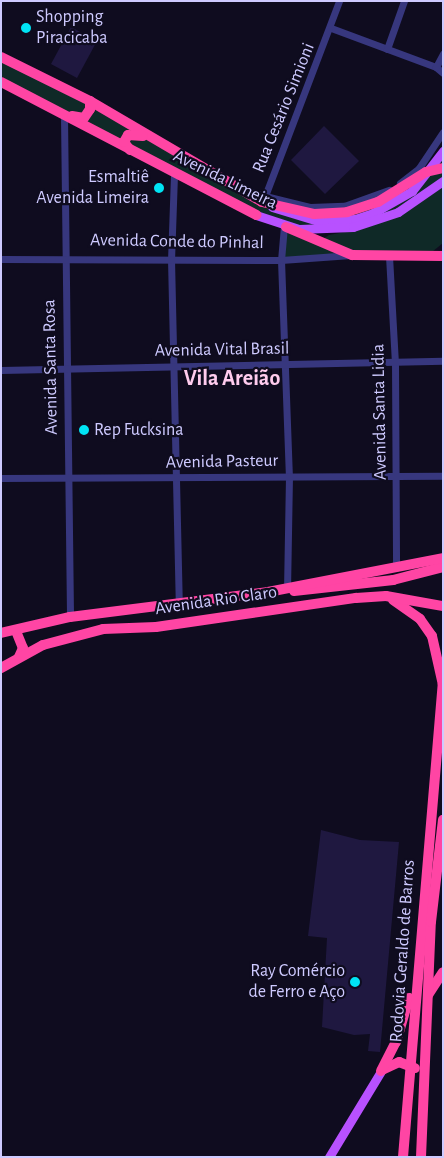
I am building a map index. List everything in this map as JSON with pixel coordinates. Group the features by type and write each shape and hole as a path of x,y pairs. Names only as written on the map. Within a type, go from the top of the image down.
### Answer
{"highway":[{"name":"Avenida Limeira","path":"1,57 90,101 236,189 314,214 348,212 378,202 426,172 443,168"},
{"name":"Avenida Limeira","path":"1,82 174,174 256,215"},
{"path":"39,102 79,119 90,111 90,101"},
{"path":"131,151 124,142 132,133 163,145"},
{"name":"Avenida Conde do Pinhal","path":"285,226 352,255 443,256"},
{"name":"Avenida Rio Claro","path":"1,633 70,617 268,592 287,586 396,568 443,558"},
{"path":"268,592 372,583 438,568"},
{"name":"Avenida Rio Claro","path":"1,668 43,645 103,629 156,627 386,596 443,606"},
{"name":"Rodovia Geraldo de Barros","path":"386,596 420,619 432,636 443,684 420,920 403,1157"},
{"path":"16,631 23,648 19,658"},
{"name":"Rodovia Geraldo de Barros","path":"421,1157 427,996 443,820"},
{"path":"381,1071 408,1008 420,920"},
{"path":"427,996 443,972"},
{"path":"381,1071 399,1062 411,1065 419,1077 421,1157"}],"main road":[{"name":"Avenida Limeira","path":"264,199 306,219 355,218 395,204 412,191 443,151"},
{"name":"Avenida Limeira","path":"256,215 285,226 317,230 366,224 398,212 443,181"},
{"path":"329,1157 381,1071"}],"street":[{"name":"Rua Cesário Simioni","path":"264,199 331,28 339,1"},
{"path":"387,49 404,1"},
{"path":"331,28 436,67 443,73"},
{"path":"436,67 443,54"},
{"name":"Avenida Santa Rosa","path":"64,116 64,257 70,617"},
{"path":"264,199 310,207 344,206 371,199 389,191 420,168 443,132"},
{"path":"174,174 171,259 178,478 179,604"},
{"path":"285,226 281,260 289,476 287,586"},
{"name":"Avenida Conde do Pinhal","path":"1,259 64,257 281,260 352,255"},
{"name":"Avenida Santa Lidia","path":"389,256 395,362 396,568"},
{"name":"Avenida Vital Brasil","path":"1,370 443,361"},
{"name":"Avenida Pasteur","path":"1,478 443,476"}],"green space":[{"path":"1,57 274,208 395,204 443,151 443,181 418,200 366,224 286,227 1,83"},
{"path":"443,187 443,243 427,256 281,260 286,231 318,242 329,235 361,229 403,214"}],"building":[{"path":"71,27 97,41 77,78 51,64"},
{"path":"324,126 359,161 325,194 291,160"},
{"name":"Ray Comércio de Ferro e Aço","path":"321,830 360,840 399,842 380,1052 368,1051 370,1034 354,1035 322,1027 327,938 308,936"}],"place":[{"name":"Shopping Piracicaba","path":"26,28"},
{"name":"Esmaltiê Avenida Limeira","path":"159,188"},
{"name":"Rep Fucksina","path":"84,430"},
{"name":"Ray Comércio de Ferro e Aço","path":"355,982"}],"district":[{"name":"Vila Areião","path":"232,379"}]}
